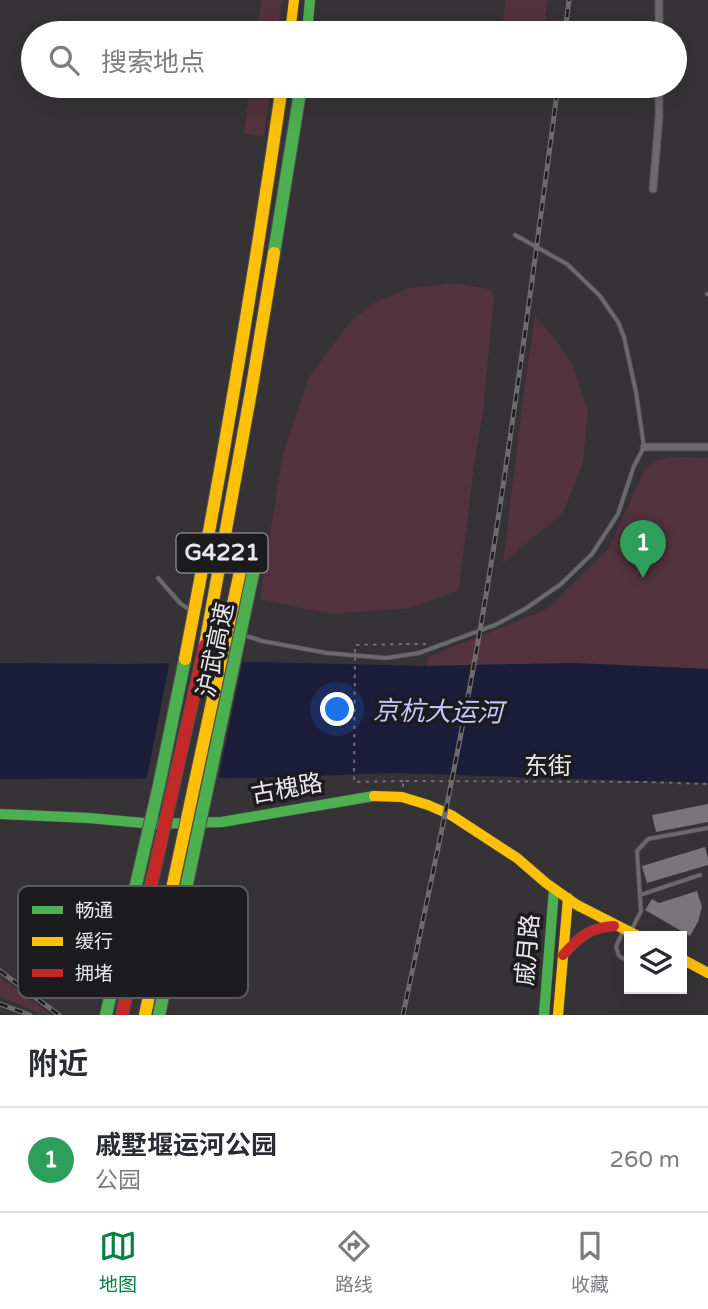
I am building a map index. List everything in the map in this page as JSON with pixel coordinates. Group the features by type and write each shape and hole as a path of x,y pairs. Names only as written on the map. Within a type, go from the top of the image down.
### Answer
{"main road":[{"path":"291,21 294,0"},
{"path":"308,21 310,0"},
{"name":"沪武高速","path":"136,886 189,640 236,382 280,98"},
{"name":"沪武高速","path":"150,886 211,617 299,98"},
{"name":"沪武高速","path":"173,886 241,567 251,553 254,569 186,886"},
{"name":"古槐路","path":"0,814 154,824 222,822 377,796 402,797 451,815 517,858 554,889 628,931"},
{"name":"戚月路","path":"544,1015 554,889"},
{"name":"戚月路","path":"558,1015 568,898"},
{"path":"563,955 579,936 590,930 602,926 628,931"},
{"path":"687,962 708,973"}],"street":[{"path":"659,0 659,21"},
{"path":"653,189 659,98"},
{"path":"644,447 708,447"}],"lane":[{"path":"208,621 218,627 262,640 327,653 386,658 419,653 495,625 525,609 561,584 592,554 618,514 644,447 636,391 624,337 618,321 600,296 567,264 515,235"},
{"path":"158,578 180,603 199,615"},
{"path":"628,931 640,911 637,851 649,839 708,828"},
{"path":"639,895 700,875"},
{"path":"624,936 616,947 624,959"}],"path":[{"name":"东街","path":"407,644 355,645 354,782 708,784"},
{"path":"402,797 403,781"}],"shaded area":[{"path":"261,0 282,0 279,21 258,21"},
{"path":"506,0 547,0 545,21 503,21"},
{"path":"248,98 269,98 264,136 244,134"},
{"path":"456,283 492,290 494,297 483,412 459,590 410,608 330,614 260,599 283,453 310,375 352,320 372,304 409,288"},
{"path":"535,317 552,335 573,366 588,411 583,463 563,513 503,563 525,382"},
{"path":"673,457 708,458 708,669 574,663 427,666 428,657 547,609 609,548 645,469 657,460"},
{"path":"0,977 18,990 18,998 28,998 51,1015 44,1015 0,996"}],"water":[{"name":"京杭大运河","path":"251,662 427,666 574,663 708,669 708,783 392,773 256,778 0,779 0,663"}],"pier":[{"path":"243,659 218,781 146,782 170,660"}],"building":[{"path":"708,804 708,822 656,832 652,815"},
{"path":"705,847 708,865 647,883 642,866"},
{"path":"697,891 702,907 690,936 687,931 681,931 645,910 652,899 659,903"}],"railway":[{"path":"566,21 569,0"},
{"path":"403,1015 483,615 556,98"},
{"path":"0,971 18,984"},
{"path":"36,998 59,1015"},
{"path":"0,1004 30,1015"}],"traffic: fast":[{"path":"308,21 310,0"},
{"path":"274,253 299,98"},
{"path":"186,886 254,569 251,553"},
{"path":"136,886 185,659"},
{"path":"0,814 154,824 222,822 374,796"},
{"path":"544,1015 554,889"},
{"path":"106,1015 110,998"},
{"path":"159,1015 163,998"}],"traffic: slow":[{"path":"291,21 294,0"},
{"path":"185,659 237,373 280,98"},
{"path":"205,645 274,253"},
{"path":"173,886 241,567 251,553"},
{"path":"374,796 402,797 451,815 517,858 577,905 628,931"},
{"path":"558,1015 568,898"},
{"path":"687,962 708,973"},
{"path":"145,1015 149,998"}],"traffic: jam":[{"path":"151,886 205,645"},
{"path":"563,955 585,934 614,926"},
{"path":"122,1015 126,998"}],"place":[{"name":"戚墅堰运河公园","path":"643,578"}]}
